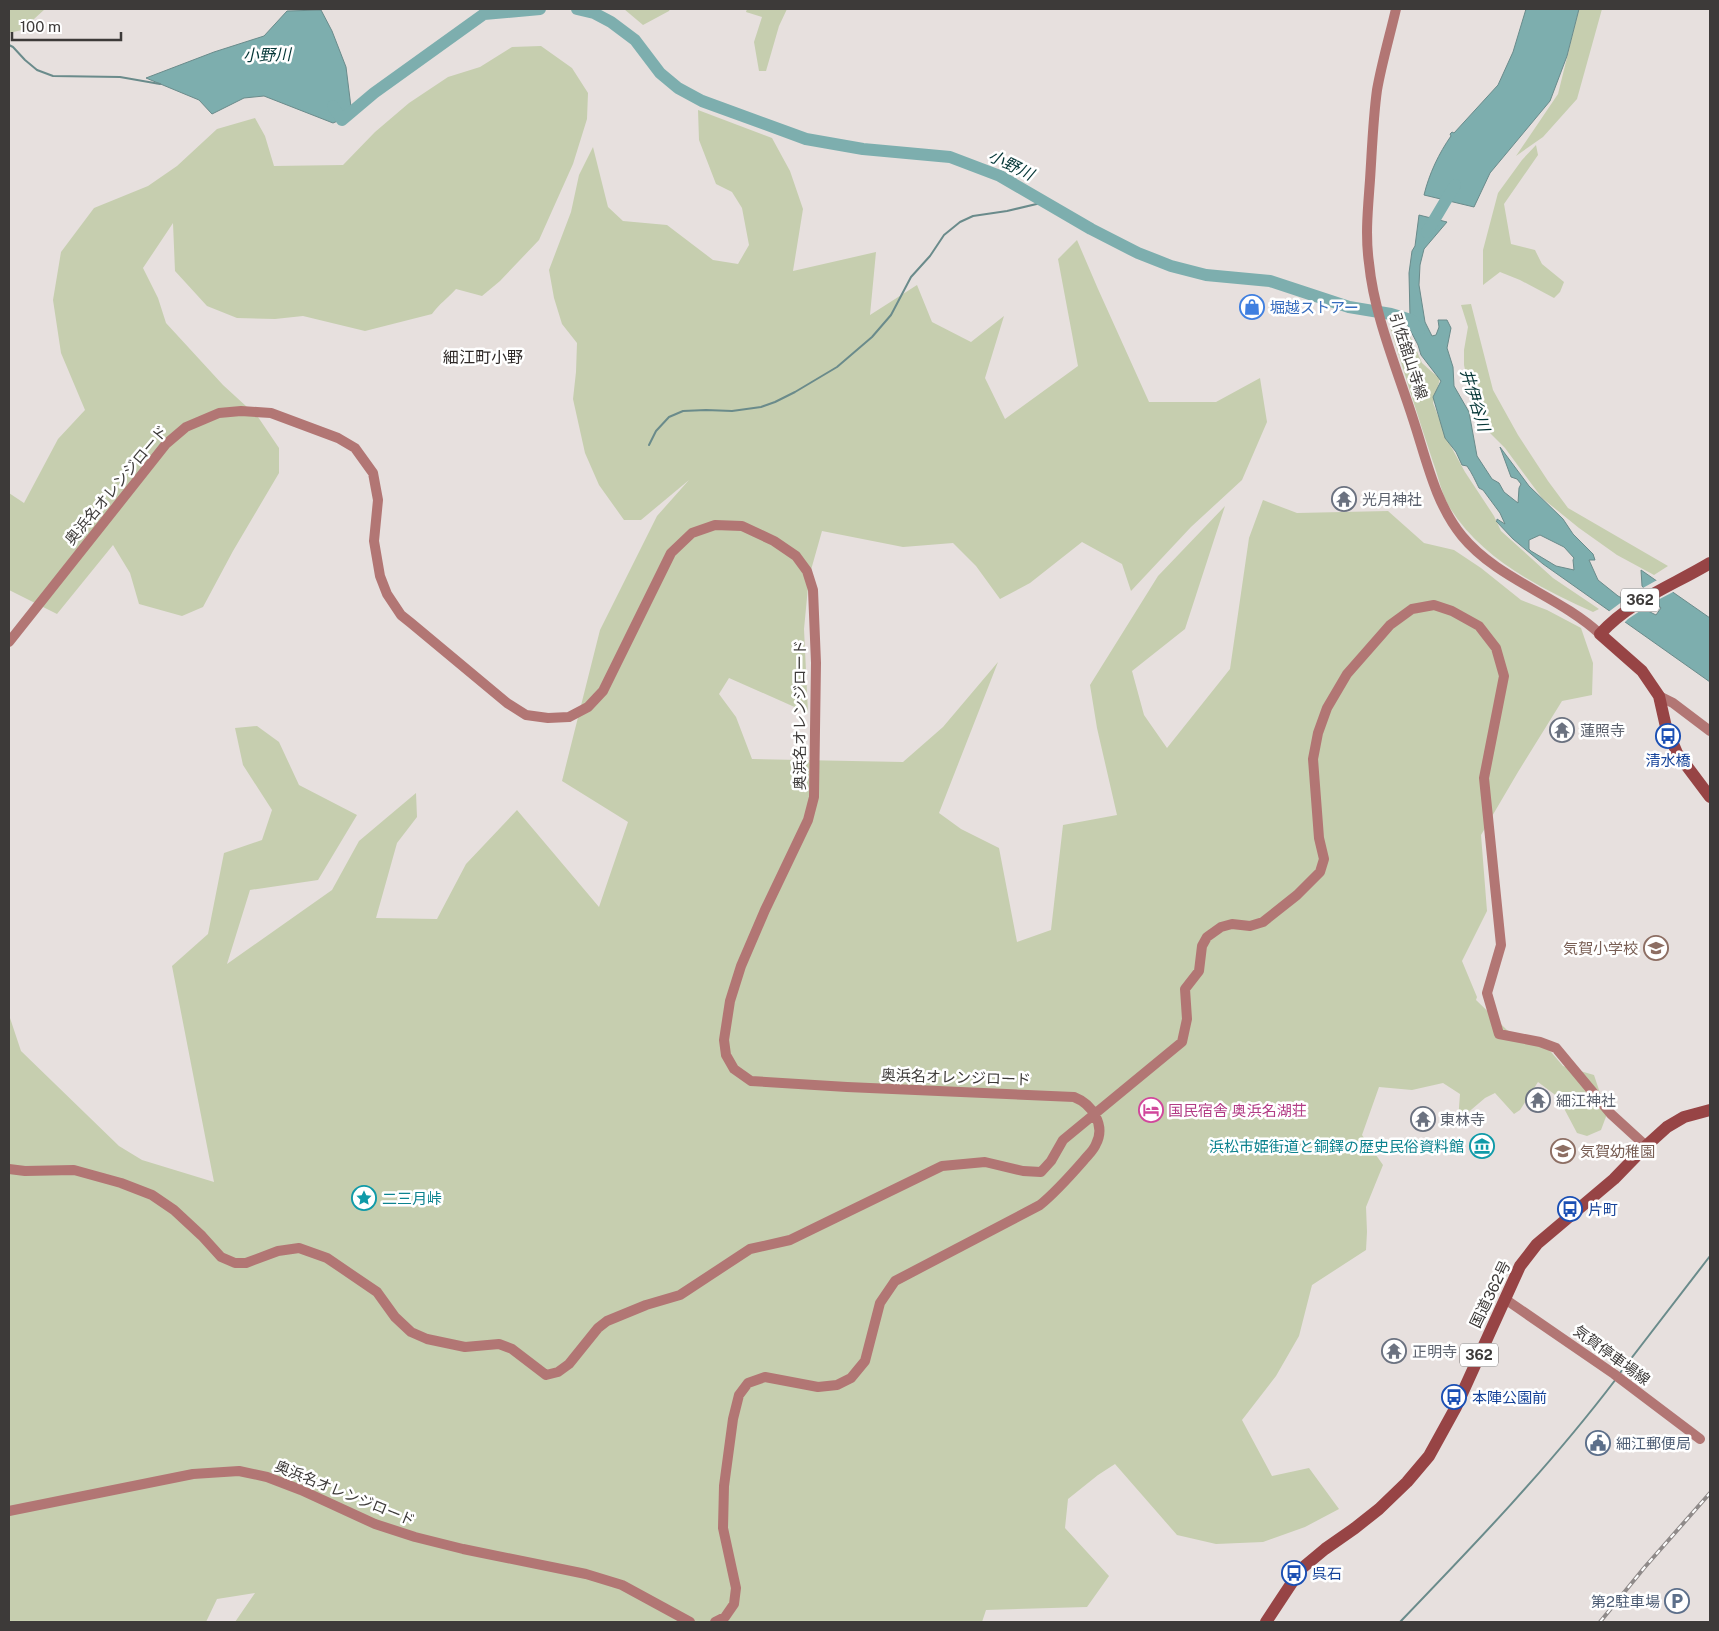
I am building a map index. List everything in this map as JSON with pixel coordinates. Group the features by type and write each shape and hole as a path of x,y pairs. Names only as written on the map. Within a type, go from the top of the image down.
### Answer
{"highway":[{"name":"362","path":"1604,629 1632,606 1676,580 1710,564"},
{"path":"1604,629 1642,670 1659,696 1666,727 1677,753 1710,797"},
{"name":"国道362号","path":"1266,1622 1302,1570 1325,1549 1379,1509 1407,1482 1429,1456 1456,1407 1520,1266 1537,1244 1614,1179 1667,1127 1684,1117 1710,1110"}],"street":[{"name":"引佐舘山寺線","path":"1396,9 1378,89 1372,136 1366,231 1369,264 1377,306 1427,462 1448,518 1478,554 1497,568 1546,596 1593,627 1604,629"},
{"name":"奥浜名オレンジロード","path":"9,642 166,444 186,427 219,413 241,411 271,413 338,438 354,448 373,473 378,500 374,541 380,576 387,594 406,619 508,703 526,715 548,718 570,717 588,707 603,691 670,552 692,533 715,525 742,526 774,541 796,556 808,572 813,590 816,663 814,797 808,820 764,910 741,966 733,992 724,1040 726,1055 734,1069 751,1081 847,1088 1074,1097 1082,1100 1096,1114"},
{"path":"9,1169 25,1171 74,1170 121,1183 152,1195 174,1210 221,1257 235,1263 246,1263 278,1251 300,1248 327,1258 376,1292 395,1317 411,1332 427,1339 465,1347 500,1344 512,1349 546,1374 558,1372 569,1364 598,1328 607,1322 646,1305 680,1295 750,1249 790,1240 942,1166 985,1162 1023,1171 1040,1172 1052,1161 1063,1140 1182,1042 1187,1019 1185,989 1199,971 1202,946 1207,937 1221,927 1232,924 1250,926 1263,922 1298,894 1320,872 1324,859 1319,838 1313,759 1318,733 1327,708 1347,674 1390,625 1412,609 1434,605 1452,610 1479,626 1496,648 1504,676 1484,778 1501,945 1487,993 1499,1034 1540,1042 1556,1048 1611,1114 1646,1146"},
{"path":"1659,696 1673,703 1710,731"},
{"path":"715,1622 725,1617 734,1604 736,1588 723,1528 724,1486 738,1395 748,1382 765,1377 818,1387 837,1385 851,1378 865,1361 880,1303 895,1281 1040,1205 1060,1188 1097,1144 1100,1129 1096,1114"},
{"name":"気賀停車場線","path":"1505,1299 1618,1376 1700,1439"},
{"name":"奥浜名オレンジロード","path":"9,1511 193,1474 239,1471 267,1477 301,1490 375,1524 416,1537 463,1549 586,1574 622,1584 690,1622"}],"green space":[{"path":"9,9 45,9 22,30 9,33"},
{"path":"624,9 670,9 643,25"},
{"path":"747,9 787,9 779,26 766,71 759,71 754,42 762,17 746,12"},
{"path":"1579,9 1602,9 1577,99 1543,137 1516,156 1558,94"},
{"path":"541,46 572,68 588,93 587,119 573,164 539,240 500,281 482,296 456,289 432,314 365,331 303,316 275,319 237,318 207,306 175,271 173,223 143,268 158,298 166,323 223,385 258,417 279,448 279,473 233,551 203,607 182,616 139,604 130,573 113,545 57,614 9,590 9,493 24,503 58,439 85,410 61,353 53,300 61,252 94,208 148,186 177,166 217,129 255,118 265,136 274,166 343,165 375,132 409,103 448,77 480,67 512,47"},
{"path":"698,110 772,138 790,171 803,209 793,271 876,252 870,315 917,285 932,322 971,342 1004,316 985,378 1005,419 1078,366 1058,259 1077,240 1149,402 1216,402 1260,378 1267,422 1242,480 1191,527 1131,591 1122,564 1082,542 1030,583 1000,599 976,566 953,543 903,547 822,531 809,577 804,629 808,713 729,678 719,694 736,717 752,759 903,762 943,727 998,662 939,813 961,829 999,848 1017,942 1051,930 1063,825 1117,815 1097,728 1090,685 1158,576 1225,506 1185,629 1132,671 1144,715 1167,748 1230,669 1249,538 1263,500 1297,513 1388,511 1424,543 1454,550 1481,568 1521,600 1547,610 1581,628 1593,663 1592,695 1562,701 1481,835 1487,911 1462,961 1477,997 1476,1000 1507,1030 1527,1042 1546,1046 1563,1066 1594,1075 1607,1114 1601,1130 1587,1136 1577,1133 1558,1097 1538,1082 1520,1110 1514,1114 1495,1093 1485,1098 1458,1121 1460,1094 1443,1083 1412,1090 1379,1087 1362,1135 1383,1165 1366,1207 1366,1250 1312,1285 1299,1336 1276,1376 1242,1420 1272,1476 1309,1468 1339,1509 1305,1527 1263,1542 1216,1544 1177,1535 1115,1464 1068,1499 1065,1528 1109,1576 1087,1607 986,1610 982,1622 235,1622 255,1593 217,1599 206,1622 9,1622 9,1015 21,1051 119,1146 142,1160 214,1182 172,966 208,934 224,853 262,840 272,810 243,765 235,728 257,726 279,742 299,785 357,815 318,880 250,890 227,964 332,890 359,841 416,793 417,817 397,843 376,918 437,919 466,864 517,810 599,907 628,822 562,781 600,630 657,516 689,480 641,520 624,520 599,485 585,453 573,399 577,343 562,324 554,298 549,270 571,212 579,175 593,147 608,207 623,221 667,225 713,260 738,264 749,245 742,208 732,192 716,184 699,140"},
{"path":"1536,145 1538,155 1504,204 1511,244 1535,250 1542,264 1564,282 1560,292 1554,298 1500,272 1483,285 1483,250 1498,193 1522,160"},
{"path":"1471,304 1493,390 1518,435 1568,508 1668,566 1654,575 1617,555 1579,528 1542,498 1505,448 1469,412 1471,397 1464,365 1464,350 1468,327 1461,305"},
{"path":"1400,324 1411,338 1422,363 1440,379 1433,403 1448,441 1465,472 1494,516 1501,531 1553,578 1599,609 1593,612 1553,593 1514,570 1479,543 1450,508 1442,492 1390,327"}],"water":[{"path":"1526,9 1579,9 1567,56 1550,101 1490,173 1474,207 1424,195 1432,172 1451,136 1450,134 1454,133 1498,85 1513,52"},
{"path":"321,10 332,31 346,67 352,115 333,123 264,96 244,98 212,114 199,100 146,78 214,52 264,36 287,11"},
{"path":"1419,215 1447,222 1424,249 1420,265 1419,285 1425,322 1432,336 1436,335 1439,327 1438,320 1447,320 1451,328 1447,348 1453,367 1454,386 1469,412 1477,456 1492,479 1499,483 1504,492 1518,503 1521,484 1517,479 1511,477 1500,447 1529,486 1563,519 1573,534 1593,554 1595,560 1589,560 1598,580 1618,596 1656,615 1661,608 1642,586 1641,570 1710,618 1710,682 1543,564 1513,539 1496,521 1497,519 1505,524 1500,513 1483,490 1479,488 1467,466 1462,465 1456,452 1445,438 1433,397 1441,381 1421,355 1406,322 1410,317 1409,273 1412,251 1415,246","holes":["1540,535 1564,547 1574,558 1574,570 1556,566 1531,551 1529,549 1529,540"]}],"pier":[{"path":"1659,579 1675,591 1652,603 1641,589"},
{"path":"1627,598 1646,607 1623,624 1607,613"}],"waterway":[{"name":"小野川","path":"333,106 342,120 374,93 484,14 540,9"},
{"name":"小野川","path":"577,9 594,13 611,22 635,40 660,73 678,88 702,101 806,139 863,149 950,157 1000,176 1091,229 1138,253 1171,266 1206,275 1270,281 1349,307 1391,314 1411,320 1419,330"},
{"name":"小野川","path":"9,45 37,70 53,76 120,77 160,84"},
{"name":"井伊谷川","path":"1427,232 1455,185"},
{"path":"649,445 656,431 669,417 683,411 732,411 761,407 795,392 837,367 872,337 891,315 911,277 930,256 944,235 960,222 973,216 1007,211 1045,202"},
{"path":"1620,1373 1710,1256"},
{"path":"1400,1622 1538,1474 1616,1379"}],"railway":[{"path":"1600,1622 1644,1568 1710,1493"}],"place":[{"name":"堀越ストアー","path":"1252,307"},
{"name":"光月神社","path":"1344,499"},
{"name":"蓮照寺","path":"1562,730"},
{"name":"清水橋","path":"1668,736"},
{"name":"気賀小学校","path":"1656,948"},
{"name":"細江神社","path":"1538,1100"},
{"name":"国民宿舎 奥浜名湖荘","path":"1151,1110"},
{"name":"東林寺","path":"1423,1119"},
{"name":"浜松市姫街道と銅鐸の歴史民俗資料館","path":"1482,1146"},
{"name":"気賀幼稚園","path":"1563,1151"},
{"name":"二三月峠","path":"364,1198"},
{"name":"片町","path":"1570,1209"},
{"name":"正明寺","path":"1394,1351"},
{"name":"本陣公園前","path":"1454,1397"},
{"name":"細江郵便局","path":"1598,1443"},
{"name":"呉石","path":"1294,1573"},
{"name":"第2駐車場","path":"1677,1601"}],"district":[{"name":"細江町小野","path":"483,357"}]}
